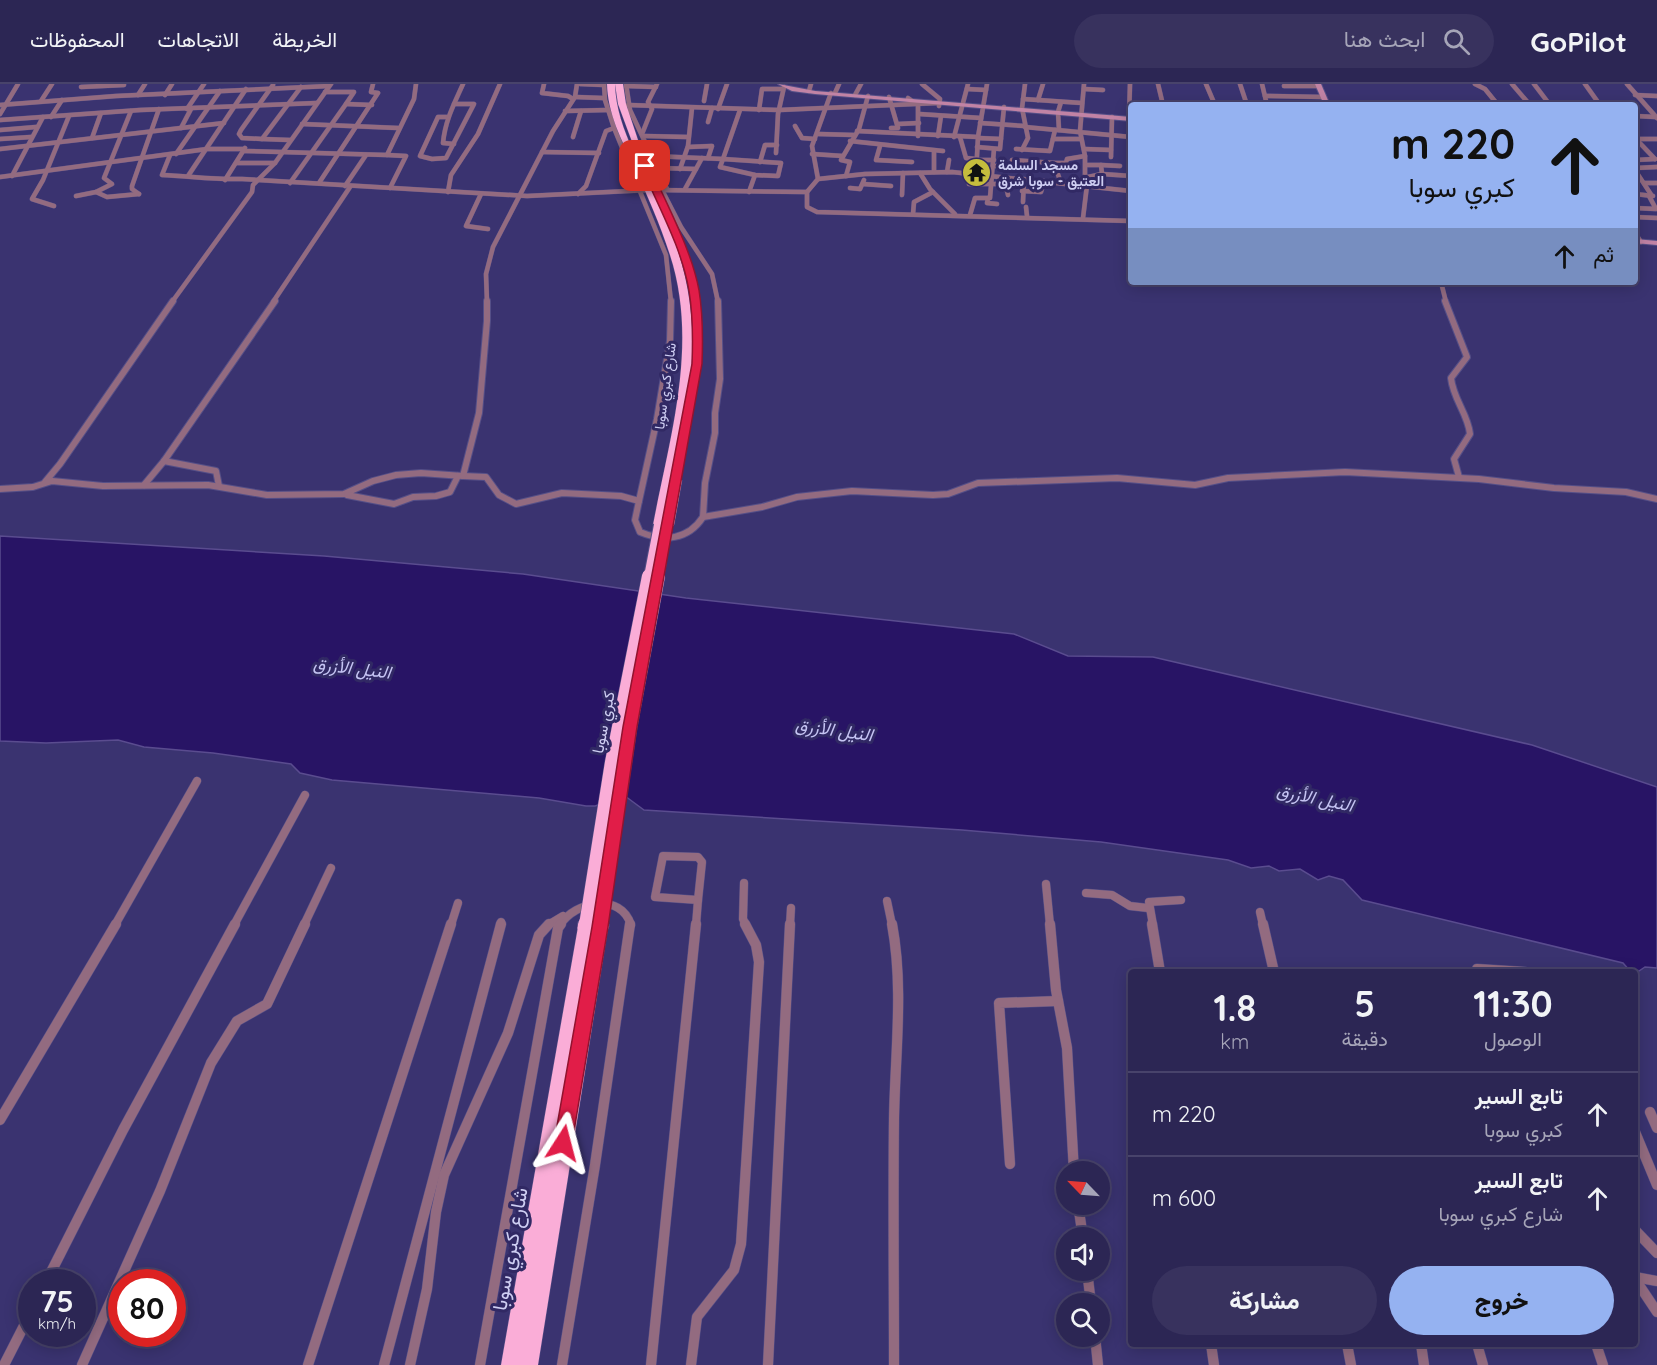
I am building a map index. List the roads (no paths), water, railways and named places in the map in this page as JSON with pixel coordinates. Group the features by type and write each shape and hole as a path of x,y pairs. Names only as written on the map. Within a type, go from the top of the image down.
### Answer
{"highway":[{"name":"شارع كبري سوبا","path":"614,85 689,271 695,296 699,333 695,381 663,525"},
{"name":"كبري سوبا","path":"593,927 612,762 663,525"},
{"name":"شارع كبري سوبا","path":"511,1365 593,927"},
{"name":"شارع كبري سوبا","path":"528,1365 593,927"}],"street":[{"path":"0,114 3,105 18,84"},
{"path":"41,101 52,84"},
{"path":"74,99 82,86 125,84"},
{"path":"110,112 125,84"},
{"path":"138,95 145,84"},
{"path":"165,95 172,84"},
{"path":"170,109 188,84"},
{"path":"182,128 189,109 204,84"},
{"path":"235,90 237,84"},
{"path":"344,92 348,84"},
{"path":"319,183 372,105 378,93 371,92 373,84"},
{"path":"387,155 414,99 416,84"},
{"path":"454,144 443,142 447,117 463,84"},
{"path":"448,192 451,175 478,134 500,84"},
{"path":"544,84 542,93 574,98 603,98 614,85"},
{"path":"0,489 33,487 45,482 96,486 182,484 219,486 267,495 344,494 396,504 413,497 436,496 450,492 460,476 479,413 487,321 486,274 494,245 518,196 528,183 542,152 574,98 579,84 656,86 648,102 651,106 643,135"},
{"path":"704,101 707,84"},
{"path":"708,122 727,84"},
{"path":"818,179 812,146 826,107 836,94 839,84"},
{"path":"855,95 861,84"},
{"path":"922,84 940,98 938,136"},
{"path":"927,88 934,84"},
{"path":"976,174 980,120 987,84"},
{"path":"1009,177 1011,163 1028,138 1022,108 1025,84"},
{"path":"1038,100 1043,84"},
{"path":"1130,84 1130,102"},
{"path":"1158,84 1162,102"},
{"path":"1206,84 1214,102"},
{"path":"1240,84 1245,102"},
{"path":"1262,84 1267,102"},
{"path":"1474,84 1485,90 1495,102"},
{"path":"1512,84 1527,102"},
{"path":"1534,84 1548,102"},
{"path":"1585,84 1598,102"},
{"path":"1627,84 1657,118"},
{"path":"3,105 272,86 330,85"},
{"path":"45,482 252,192 253,186 275,163 330,85"},
{"path":"603,98 614,128 655,190 697,248 712,274 718,295 720,380 715,413 715,433 705,483 703,517 697,527 686,536 676,538 650,536 640,532 636,525 659,410 670,341 672,310 666,255 648,216 655,190 657,168 628,105 614,85"},
{"path":"606,111 614,85"},
{"path":"1285,96 1283,85 1318,85 1326,102"},
{"path":"272,86 261,105 239,132 242,138 290,140"},
{"path":"759,110 763,86 810,87 836,94 908,98 1128,119"},
{"path":"262,139 301,87"},
{"path":"776,153 783,87"},
{"path":"954,137 967,87 986,90"},
{"path":"1085,176 1085,156 1080,131 1084,87 1103,90"},
{"path":"188,176 246,89"},
{"path":"176,154 220,91"},
{"path":"290,183 354,92 325,92"},
{"path":"836,94 838,108"},
{"path":"76,196 96,192 112,184 104,178 119,135 133,111 148,95"},
{"path":"1635,95 1657,96"},
{"path":"846,176 850,162 841,160 856,133 868,96"},
{"path":"1266,96 1324,98"},
{"path":"889,97 898,124 898,128 891,128"},
{"path":"1306,97 1308,102"},
{"path":"79,115 91,98"},
{"path":"908,98 918,105 919,114 919,123 911,150 912,173"},
{"path":"1023,99 1082,103"},
{"path":"51,117 62,100"},
{"path":"23,118 34,102"},
{"path":"628,105 779,110 918,105 940,102"},
{"path":"795,126 802,138 856,133 960,137 1050,151 1057,130 1061,102"},
{"path":"0,120 159,109 207,109 316,103"},
{"path":"346,104 372,105"},
{"path":"447,117 438,117 420,155 430,159 444,159 454,144 474,104 454,104"},
{"path":"977,147 1000,149 1004,107"},
{"path":"680,169 688,147 692,108"},
{"path":"96,192 107,197 139,194 132,189 149,132 159,109"},
{"path":"652,156 723,159 782,165 777,176 755,175 720,167 723,159 740,110"},
{"path":"565,111 606,111"},
{"path":"573,136 581,111"},
{"path":"92,138 101,113"},
{"path":"919,114 959,116 1003,124 1128,137"},
{"path":"54,206 32,200 59,144 69,116"},
{"path":"1638,116 1657,118"},
{"path":"12,176 43,117"},
{"path":"1111,157 1112,117"},
{"path":"0,149 59,144 224,123"},
{"path":"898,124 919,123"},
{"path":"302,124 399,128"},
{"path":"0,130 36,127"},
{"path":"578,194 586,186 606,131 614,128"},
{"path":"643,135 688,136"},
{"path":"931,136 934,172"},
{"path":"0,139 31,137"},
{"path":"960,137 966,158 976,162 1066,163 1067,159 1085,156"},
{"path":"225,180 251,139"},
{"path":"1053,139 1081,139"},
{"path":"1638,139 1657,139"},
{"path":"850,141 911,150 943,151"},
{"path":"1638,142 1655,159 1638,160"},
{"path":"760,162 765,145 777,145"},
{"path":"688,147 712,146 708,158"},
{"path":"880,146 876,160 912,162"},
{"path":"1,156 9,148"},
{"path":"1,178 207,149 406,156 390,188"},
{"path":"994,149 993,175 987,204 997,204"},
{"path":"1084,149 1111,150"},
{"path":"542,152 598,153"},
{"path":"812,154 843,156"},
{"path":"170,155 161,175 518,196 685,189 807,192"},
{"path":"144,485 164,461 271,304 283,291 366,155"},
{"path":"685,189 702,158"},
{"path":"947,172 949,160"},
{"path":"969,173 968,166 976,162"},
{"path":"236,163 275,163"},
{"path":"1054,163 1061,183"},
{"path":"1086,165 1120,166"},
{"path":"1101,165 1108,188"},
{"path":"1638,169 1657,167"},
{"path":"657,168 696,169"},
{"path":"863,184 892,183 912,173 947,172 1128,191"},
{"path":"920,173 933,192 955,214"},
{"path":"850,188 860,189 865,174"},
{"path":"892,183 865,174 818,179 807,192 807,207 814,212 1128,220"},
{"path":"1083,218 1088,177 1104,174 1128,176"},
{"path":"1638,174 1653,196 1656,209 1638,208"},
{"path":"749,192 755,175"},
{"path":"902,195 903,177"},
{"path":"1024,179 1022,191 1027,216"},
{"path":"1022,191 1041,192 1044,181"},
{"path":"1644,183 1657,183"},
{"path":"969,184 1003,184 1002,189 1008,190 1008,195"},
{"path":"913,214 914,202 933,192"},
{"path":"481,194 466,226 488,229"},
{"path":"1638,194 1653,196"},
{"path":"970,215 976,197 988,198"},
{"path":"1638,217 1657,218"},
{"path":"1638,242 1657,243"},
{"path":"1442,285 1448,311 1466,353 1465,361 1451,378 1452,391 1469,429 1468,439 1454,459 1459,477"},
{"path":"164,461 216,471 219,486"},
{"path":"703,517 762,507 797,497 862,490 933,495 948,494 978,483 1117,478 1195,485 1227,478 1345,472 1459,477 1546,487 1621,492 1657,500"},
{"path":"344,494 373,481 396,475 421,473 486,477 497,493 516,504 562,492 621,496 639,501"},
{"path":"0,1120 162,846 197,781"},
{"path":"53,1269 123,1130 305,795"},
{"path":"651,1365 699,900 700,858 663,856 655,897 699,900"},
{"path":"82,1365 160,1191 210,1063 237,1021 267,1004 331,868"},
{"path":"691,1365 697,1317 734,1270 741,1244 759,962 756,945 742,919 744,883"},
{"path":"1046,884 1058,1001 1065,1037 1073,1161"},
{"path":"1086,893 1112,895 1130,906 1148,908"},
{"path":"1159,969 1148,908 1149,902 1181,900"},
{"path":"887,902 896,946 897,977 894,1120 894,1365"},
{"path":"309,1365 458,903"},
{"path":"410,1365 428,1289 436,1212 449,1161 508,1033 539,935 552,921 585,905 612,905 624,910 631,920 631,927 596,1165 562,1365"},
{"path":"768,1365 791,908"},
{"path":"1260,912 1273,969"},
{"path":"480,1365 556,935 564,915"},
{"path":"384,1365 501,922"},
{"path":"1010,1164 999,1003 1058,1001"},
{"path":"1650,1112 1657,1128"},
{"path":"1638,1139 1657,1185"},
{"path":"1638,1233 1657,1253"},
{"path":"1638,1278 1657,1281"},
{"path":"1638,1283 1657,1312"},
{"path":"4,1365 18,1338"},
{"path":"1096,1347 1098,1365"},
{"path":"1211,1347 1214,1365"},
{"path":"1348,1347 1351,1365"},
{"path":"1421,1347 1424,1365"},
{"path":"1478,1347 1483,1365"},
{"path":"1597,1347 1603,1365"}],"water":[{"name":"النيل الأزرق","path":"0,536 324,556 523,574 686,598 1014,634 1068,656 1153,657 1532,745 1657,787 1657,968 1645,967 1639,971 1628,969 1623,963 1362,900 1343,880 1329,876 1318,880 1300,869 1279,871 1269,866 1251,868 1228,860 1101,842 962,830 644,810 625,796 595,806 586,806 539,798 332,780 300,773 291,764 213,753 144,747 118,740 46,743 0,741"}],"place":[{"name":"مسجد السلمة العتيق - سوبا شرق","path":"977,173"}]}
